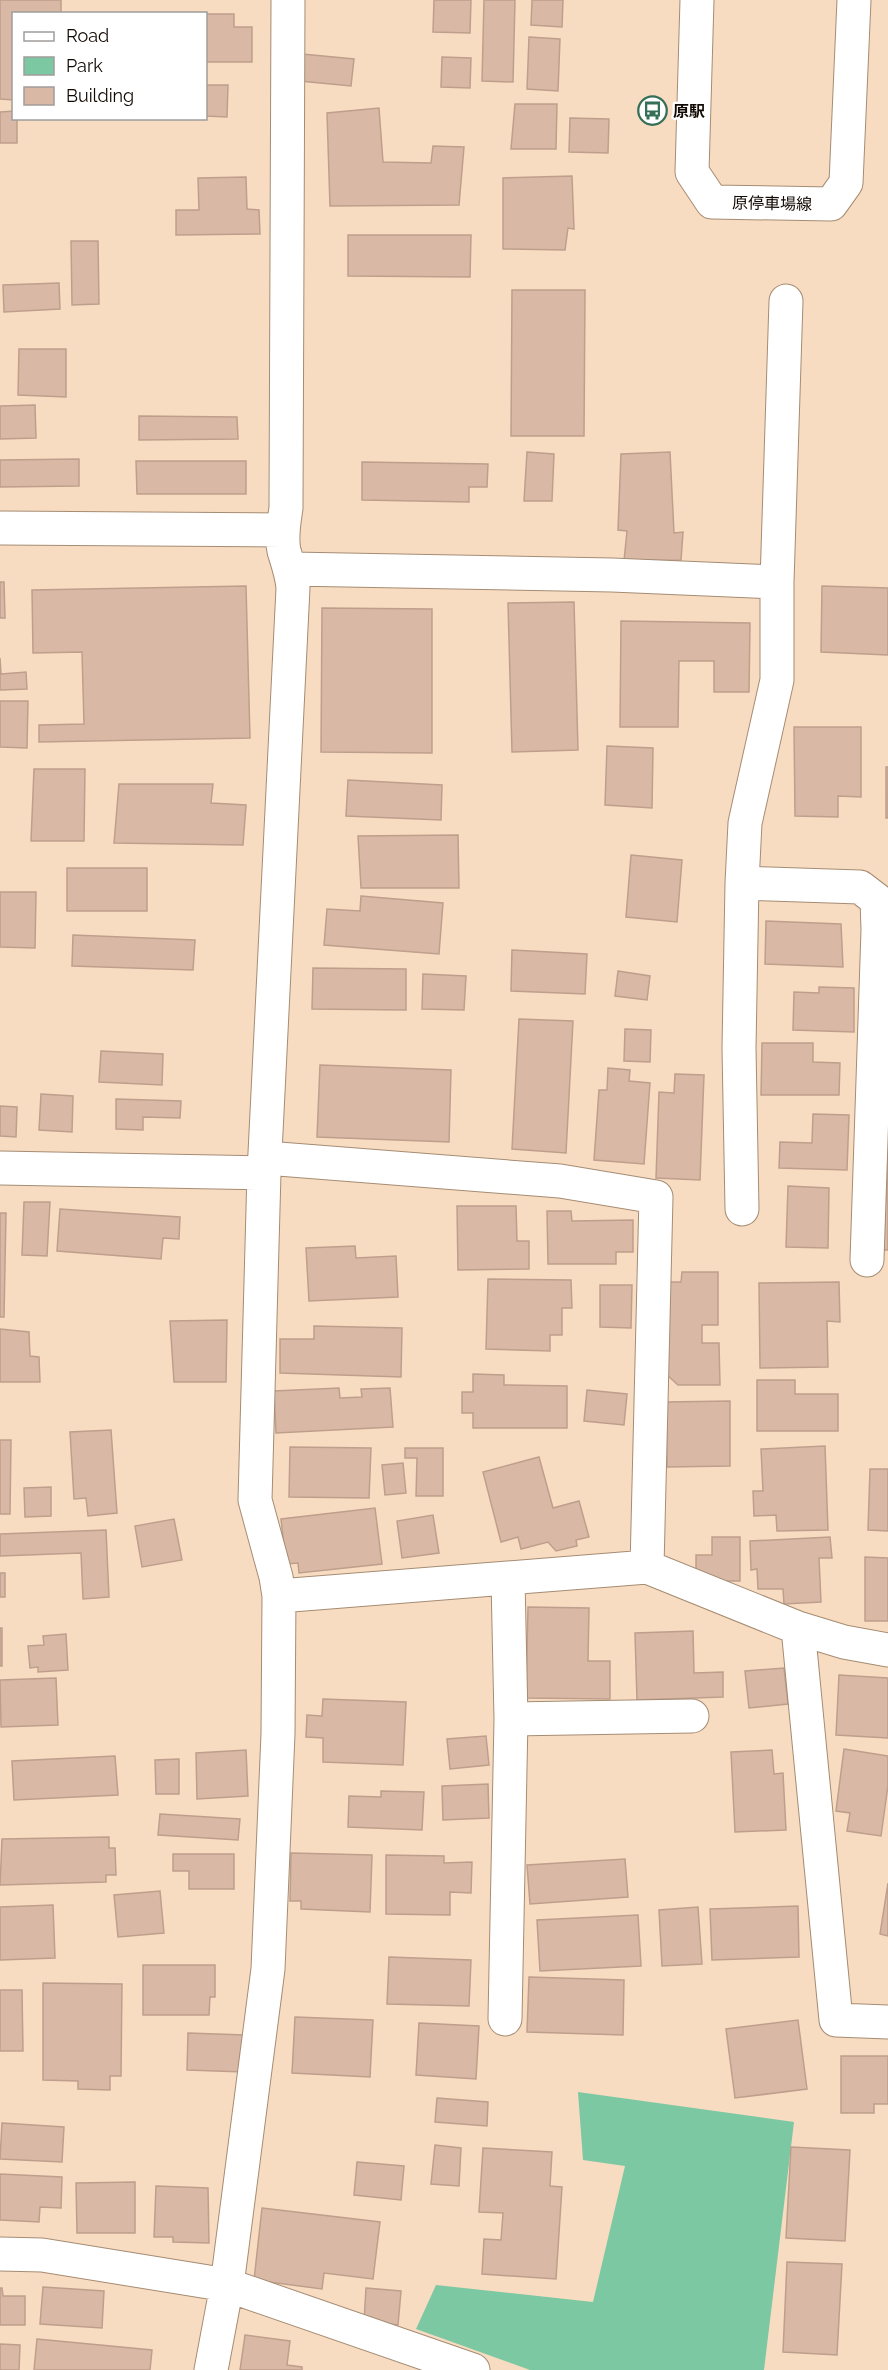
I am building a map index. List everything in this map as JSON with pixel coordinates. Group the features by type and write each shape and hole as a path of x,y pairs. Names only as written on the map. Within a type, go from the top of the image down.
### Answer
{"street":[{"path":"211,2370 227,2285 268,1970 278,1734 279,1596 255,1500 265,1166 293,588 291,569 284,550 283,530 286,508 288,0"},
{"name":"原停車場線","path":"697,0 693,172 712,202 831,204 846,183 854,0"},
{"path":"742,1209 739,1048 742,883 745,823 777,680 777,582 786,300"},
{"path":"0,528 283,530"},
{"path":"291,569 612,575 777,582"},
{"path":"742,883 860,887 877,900 878,930 867,1260"},
{"path":"0,1168 265,1166 560,1181 656,1197 647,1568"},
{"path":"279,1596 647,1568 798,1628 844,1642 888,1650"},
{"path":"505,2019 511,1719 508,1579"},
{"path":"798,1628 837,2020 888,2022"},
{"path":"511,1719 692,1716"},
{"path":"0,2254 42,2255 227,2285 473,2370"}],"green space":[{"path":"578,2092 794,2122 764,2370 530,2370 416,2329 436,2285 593,2302 625,2166 583,2160"}],"building":[{"path":"0,0 61,0 61,12 12,12 12,100 0,99"},
{"path":"434,0 471,0 470,33 433,32"},
{"path":"484,0 515,0 513,82 482,81"},
{"path":"532,0 563,0 562,27 531,25"},
{"path":"207,14 234,14 234,27 252,27 252,62 207,62"},
{"path":"529,37 560,39 558,91 527,89"},
{"path":"302,54 354,59 351,86 300,81"},
{"path":"442,57 471,58 470,88 441,87"},
{"path":"207,85 228,85 227,117 207,116"},
{"path":"515,104 557,104 556,149 511,149"},
{"path":"379,108 383,162 431,163 433,146 464,147 459,205 330,206 327,113"},
{"path":"12,111 12,120 17,120 17,143 0,143 0,112"},
{"path":"570,118 609,119 608,153 569,152"},
{"path":"572,176 574,229 568,228 565,250 503,249 503,178"},
{"path":"246,177 247,209 259,210 260,234 176,235 176,210 199,210 198,178"},
{"path":"348,235 471,235 470,277 348,276"},
{"path":"71,241 98,241 99,304 72,305"},
{"path":"59,283 60,309 4,312 3,285"},
{"path":"512,290 585,290 584,436 511,436"},
{"path":"19,349 66,349 66,397 18,395"},
{"path":"35,405 36,438 0,439 0,406"},
{"path":"139,416 237,417 238,439 139,440"},
{"path":"527,452 554,454 552,501 524,501"},
{"path":"670,452 674,533 683,532 681,560 624,561 627,531 618,530 621,454"},
{"path":"79,459 79,486 0,487 0,460"},
{"path":"136,461 246,461 246,494 137,494"},
{"path":"362,462 488,464 487,487 469,487 469,502 362,500"},
{"path":"0,582 4,582 5,618 0,618"},
{"path":"246,586 250,738 39,742 39,725 84,724 82,652 33,653 32,590"},
{"path":"822,586 888,588 888,655 821,652"},
{"path":"574,602 578,750 512,752 508,603"},
{"path":"322,608 432,609 432,753 321,752"},
{"path":"621,621 750,623 749,692 714,692 714,661 679,661 678,727 620,727"},
{"path":"0,658 1,674 26,672 27,689 0,690"},
{"path":"0,701 28,701 27,748 0,747"},
{"path":"794,727 861,727 861,797 838,796 838,817 795,816"},
{"path":"607,746 653,748 652,808 605,805"},
{"path":"886,767 888,767 888,818 886,818"},
{"path":"34,769 85,769 84,841 31,841"},
{"path":"348,780 442,785 441,820 346,816"},
{"path":"119,784 213,784 211,803 246,805 243,845 114,843"},
{"path":"458,835 459,888 361,888 358,836"},
{"path":"631,855 682,860 677,922 626,917"},
{"path":"67,868 147,868 147,911 67,911"},
{"path":"0,892 36,892 35,948 0,947"},
{"path":"361,896 443,903 439,954 324,945 327,909 360,911"},
{"path":"766,921 841,924 843,967 765,964"},
{"path":"73,935 195,940 193,970 72,966"},
{"path":"512,950 587,954 585,994 511,991"},
{"path":"313,968 406,969 406,1010 312,1009"},
{"path":"618,971 650,976 647,1000 615,996"},
{"path":"423,974 466,976 464,1010 422,1009"},
{"path":"819,987 854,988 854,1032 793,1030 794,992 819,993"},
{"path":"519,1019 573,1021 566,1153 512,1149"},
{"path":"625,1029 651,1030 650,1062 624,1061"},
{"path":"762,1043 813,1043 813,1062 840,1063 839,1095 761,1095"},
{"path":"101,1051 163,1054 162,1085 99,1082"},
{"path":"320,1065 451,1070 449,1142 317,1137"},
{"path":"608,1068 630,1070 629,1081 650,1083 644,1164 594,1160 599,1090 607,1090"},
{"path":"675,1074 704,1075 700,1180 656,1178 659,1092 674,1093"},
{"path":"41,1094 73,1096 72,1132 39,1130"},
{"path":"116,1099 181,1101 180,1118 143,1117 143,1130 116,1129"},
{"path":"0,1106 17,1107 16,1137 0,1136"},
{"path":"813,1114 849,1115 847,1170 779,1168 780,1142 812,1143"},
{"path":"888,1155 888,1250 883,1250"},
{"path":"788,1186 829,1188 828,1248 786,1247"},
{"path":"24,1202 50,1202 47,1256 22,1255"},
{"path":"457,1206 516,1206 517,1241 529,1241 529,1269 458,1270"},
{"path":"60,1209 180,1217 179,1239 163,1238 161,1259 57,1251"},
{"path":"547,1211 571,1211 572,1221 633,1220 633,1252 616,1252 616,1264 548,1264"},
{"path":"0,1213 6,1213 4,1317 0,1317"},
{"path":"355,1246 356,1258 396,1256 398,1297 309,1301 306,1248"},
{"path":"682,1272 718,1272 718,1325 702,1325 702,1343 719,1343 720,1385 678,1385 665,1373 665,1282 681,1282"},
{"path":"488,1279 571,1280 572,1308 562,1308 562,1335 550,1335 550,1351 486,1349"},
{"path":"839,1282 840,1322 827,1321 828,1367 760,1368 759,1283"},
{"path":"600,1285 632,1285 631,1328 600,1327"},
{"path":"227,1320 226,1382 174,1382 170,1321"},
{"path":"314,1326 402,1328 401,1377 280,1373 280,1339 314,1339"},
{"path":"0,1329 29,1332 30,1356 39,1357 40,1382 0,1382"},
{"path":"473,1374 504,1375 504,1385 567,1386 567,1428 473,1428 473,1413 462,1413 462,1392 473,1392"},
{"path":"757,1380 795,1380 795,1394 838,1394 838,1431 757,1431"},
{"path":"339,1388 340,1398 362,1397 361,1389 390,1388 393,1427 276,1433 274,1391"},
{"path":"587,1390 627,1394 624,1425 584,1421"},
{"path":"730,1401 730,1466 667,1467 666,1402"},
{"path":"111,1430 117,1513 88,1516 86,1498 74,1499 70,1432"},
{"path":"0,1440 11,1440 10,1514 0,1514"},
{"path":"825,1446 828,1530 777,1531 776,1515 754,1516 753,1491 763,1491 761,1449"},
{"path":"290,1447 371,1448 369,1498 289,1497"},
{"path":"405,1448 443,1448 443,1496 416,1496 417,1458 405,1458"},
{"path":"539,1457 553,1508 579,1501 589,1537 576,1540 577,1546 556,1551 548,1542 521,1549 518,1537 501,1542 483,1472"},
{"path":"403,1463 406,1493 385,1495 382,1465"},
{"path":"870,1469 888,1469 888,1531 868,1530"},
{"path":"51,1487 51,1516 25,1517 24,1488"},
{"path":"375,1508 382,1564 299,1573 298,1563 286,1564 281,1519"},
{"path":"433,1515 439,1553 402,1558 397,1521"},
{"path":"174,1519 182,1560 142,1567 135,1526"},
{"path":"106,1530 109,1597 83,1599 81,1553 0,1556 0,1534"},
{"path":"712,1537 740,1537 740,1581 696,1581 696,1555 712,1555"},
{"path":"830,1537 832,1558 819,1558 821,1602 784,1604 783,1589 758,1589 757,1569 751,1570 750,1541"},
{"path":"865,1557 888,1558 888,1621 865,1621"},
{"path":"0,1573 5,1573 5,1597 0,1597"},
{"path":"528,1607 589,1608 588,1661 610,1661 610,1699 526,1698"},
{"path":"0,1628 2,1628 2,1666 0,1666"},
{"path":"693,1631 694,1673 723,1672 723,1697 637,1700 635,1633"},
{"path":"66,1634 68,1670 38,1672 38,1667 30,1668 28,1646 44,1645 43,1636"},
{"path":"784,1668 788,1704 749,1708 745,1671"},
{"path":"839,1675 888,1678 888,1738 836,1735"},
{"path":"56,1678 58,1725 1,1727 0,1680"},
{"path":"323,1699 406,1702 403,1765 323,1762 323,1738 306,1737 307,1715 322,1716"},
{"path":"486,1736 489,1765 450,1769 447,1739"},
{"path":"844,1749 888,1756 888,1785 881,1836 847,1831 850,1813 836,1811"},
{"path":"246,1750 248,1796 197,1799 196,1753"},
{"path":"772,1750 774,1774 783,1773 786,1830 735,1832 731,1752"},
{"path":"115,1756 118,1795 14,1800 12,1761"},
{"path":"179,1759 179,1794 156,1794 155,1760"},
{"path":"488,1784 489,1818 443,1820 442,1786"},
{"path":"381,1791 424,1792 422,1830 348,1827 349,1796 381,1797"},
{"path":"160,1814 240,1819 238,1840 158,1835"},
{"path":"109,1837 109,1848 115,1848 116,1875 106,1875 106,1882 0,1885 2,1839"},
{"path":"291,1853 372,1855 370,1912 301,1909 301,1901 290,1901"},
{"path":"173,1854 234,1854 234,1889 189,1889 189,1871 173,1871"},
{"path":"386,1855 444,1856 444,1863 472,1862 471,1893 450,1892 450,1915 386,1914"},
{"path":"625,1859 628,1897 530,1904 527,1865"},
{"path":"888,1883 888,1936 880,1934"},
{"path":"160,1891 164,1933 118,1937 114,1895"},
{"path":"53,1905 55,1958 0,1960 0,1907"},
{"path":"798,1906 799,1957 712,1960 710,1909"},
{"path":"698,1907 702,1964 662,1966 659,1910"},
{"path":"638,1915 641,1966 540,1971 537,1920"},
{"path":"389,1957 471,1960 469,2006 387,2004"},
{"path":"143,1965 215,1965 215,1997 210,1997 209,2015 143,2015"},
{"path":"529,1977 624,1980 623,2035 527,2032"},
{"path":"43,1983 122,1984 121,2076 110,2076 110,2090 78,2089 78,2081 43,2080"},
{"path":"0,1990 22,1990 23,2051 0,2051"},
{"path":"295,2017 373,2020 370,2077 292,2073"},
{"path":"798,2020 807,2089 735,2098 726,2029"},
{"path":"419,2023 479,2026 476,2079 416,2075"},
{"path":"188,2033 245,2035 244,2072 187,2070"},
{"path":"841,2056 888,2056 888,2104 874,2104 874,2113 841,2113"},
{"path":"437,2098 488,2102 487,2126 435,2122"},
{"path":"2,2123 64,2127 62,2162 0,2159"},
{"path":"435,2145 461,2148 459,2186 431,2184"},
{"path":"791,2147 850,2150 845,2241 786,2238"},
{"path":"483,2148 552,2152 550,2186 562,2187 556,2279 482,2274 484,2239 501,2240 503,2213 479,2212"},
{"path":"357,2162 404,2166 401,2200 354,2195"},
{"path":"0,2174 62,2177 61,2208 40,2207 39,2222 0,2220"},
{"path":"135,2182 135,2233 77,2233 76,2183"},
{"path":"156,2186 208,2188 209,2243 173,2242 173,2237 154,2237"},
{"path":"262,2208 380,2222 373,2279 324,2273 322,2289 254,2280"},
{"path":"787,2262 842,2264 837,2355 783,2352"},
{"path":"43,2287 104,2291 102,2328 40,2324"},
{"path":"0,2288 2,2288 3,2296 25,2296 25,2325 0,2325"},
{"path":"366,2288 401,2291 398,2325 364,2322"},
{"path":"245,2335 290,2341 287,2365 302,2367 302,2370 240,2370"},
{"path":"37,2339 152,2350 150,2370 34,2370"},
{"path":"0,2344 20,2345 19,2370 0,2370"}],"place":[{"name":"原駅","path":"652,111"}]}
